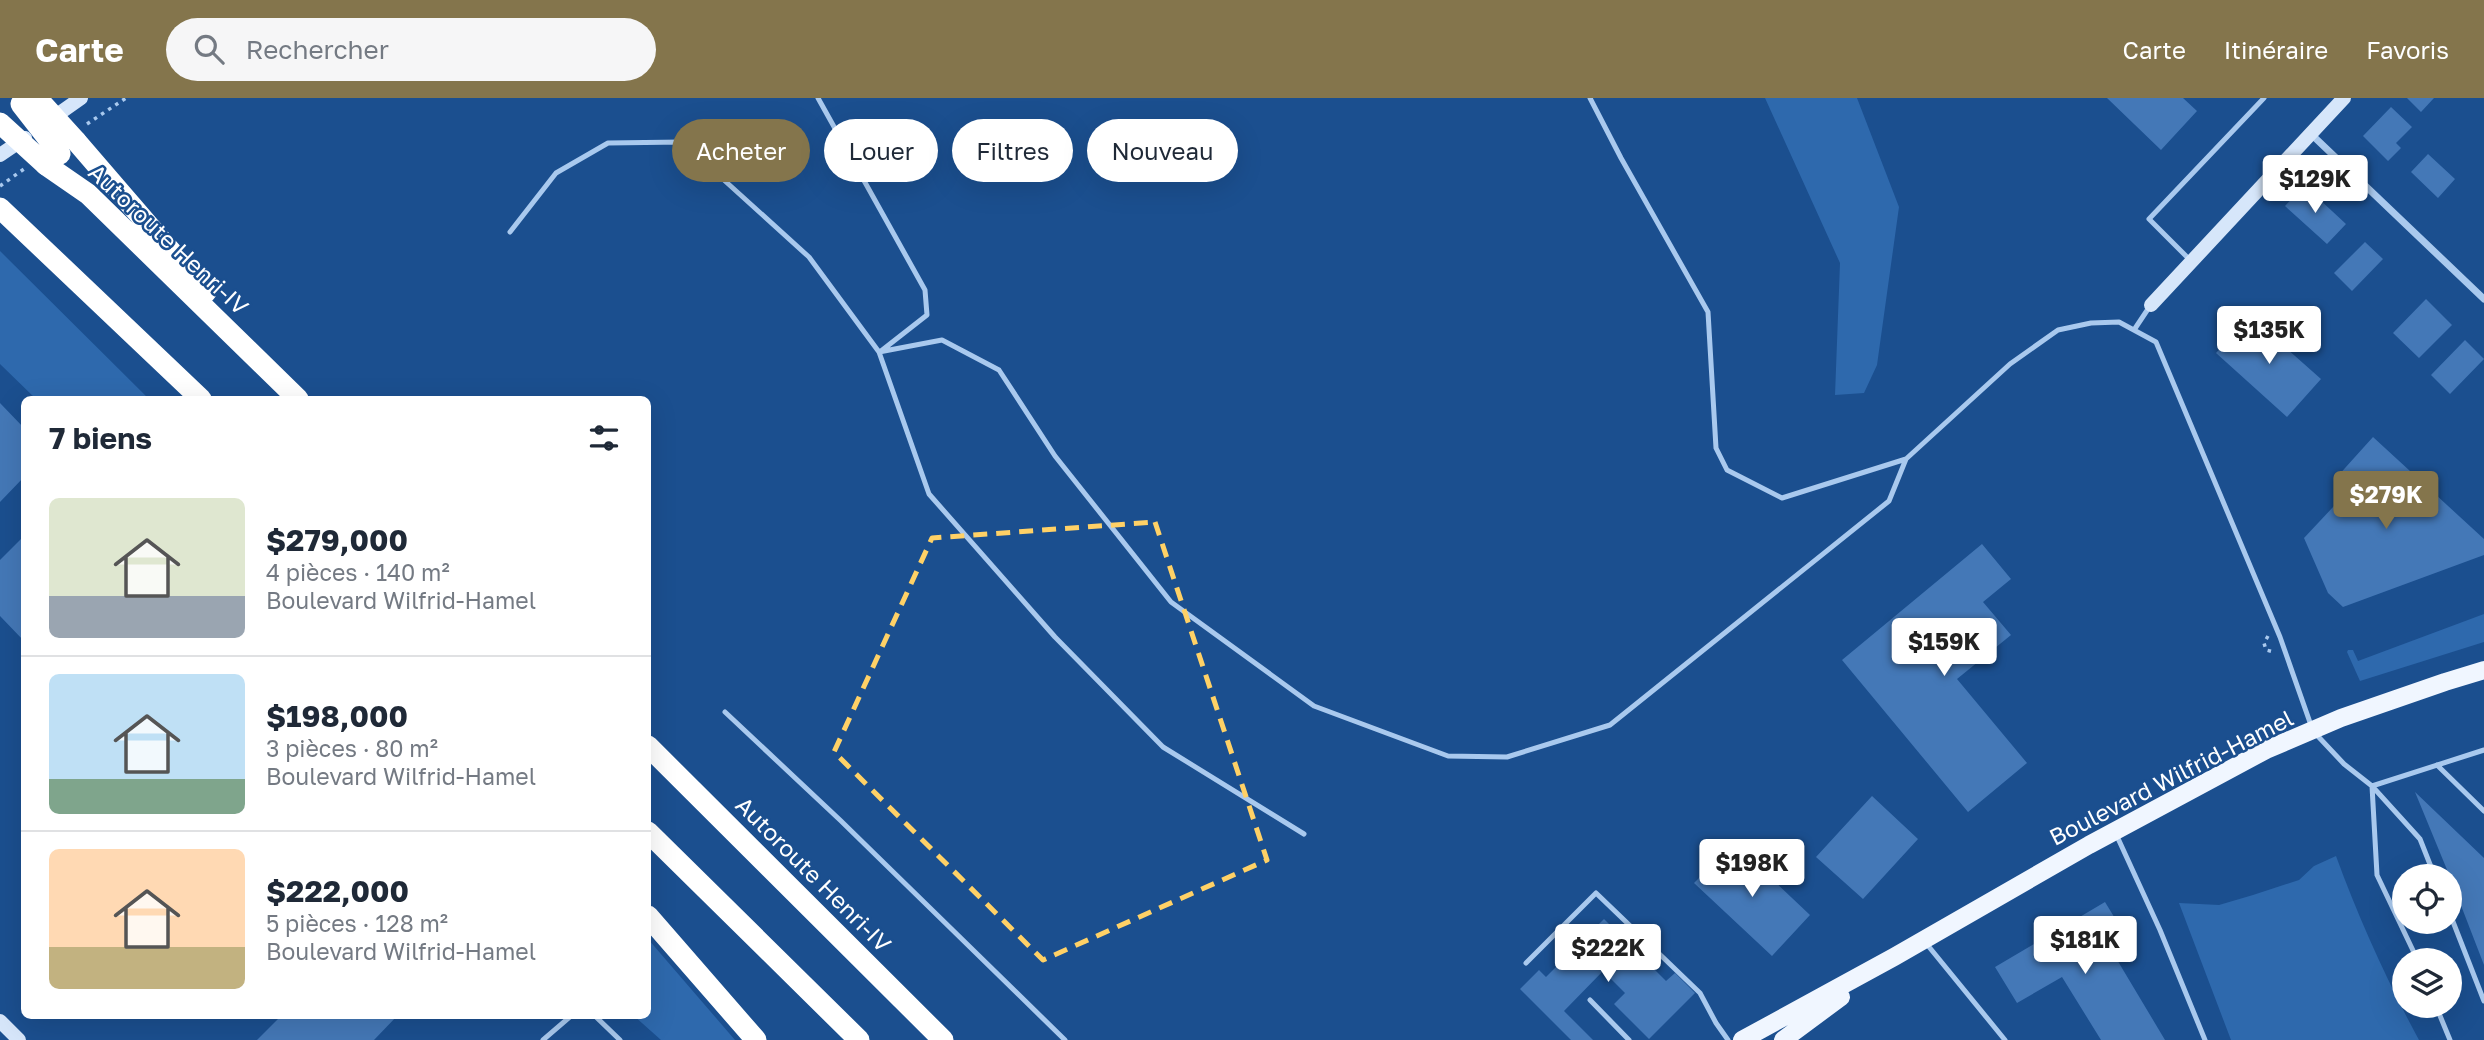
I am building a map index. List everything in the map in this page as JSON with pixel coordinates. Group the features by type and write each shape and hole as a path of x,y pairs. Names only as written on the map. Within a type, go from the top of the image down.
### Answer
{"highway":[{"path":"24,100 61,153 295,396"},
{"path":"0,123 61,153"},
{"name":"Autoroute Henri-IV","path":"61,153 88,194 295,396"},
{"path":"1,209 198,396"},
{"name":"Autoroute Henri-IV","path":"651,749 943,1040"},
{"path":"651,835 859,1040"},
{"path":"651,919 756,1040"}],"main road":[{"name":"Boulevard Wilfrid-Hamel","path":"1742,1040 2115,831 2266,750 2396,699 2484,670"},
{"name":"Boulevard Wilfrid-Hamel","path":"1783,1040 1894,957"}],"street":[{"path":"0,155 81,98"},
{"path":"2151,305 2344,98"},
{"path":"2311,133 2484,299"}],"lane":[{"path":"818,98 925,290 927,315 879,352"},
{"path":"1590,98 1708,312 1717,448 1727,470 1782,498 1906,459 2010,364 2058,330 2091,323 2119,323 2156,342 2280,637 2313,731 2344,764 2372,786 2420,839 2430,864"},
{"path":"2191,261 2149,219 2264,98"},
{"path":"510,232 556,173 608,143 682,142 809,257 879,352 929,494 1046,626 1163,747 1304,834"},
{"path":"2134,330 2151,305"},
{"path":"879,352 942,340 999,370 1055,456 1171,602 1314,706 1448,756 1507,757 1610,725 1889,501 1906,459"},
{"path":"725,712 840,820 1065,1040"},
{"path":"2372,786 2484,750"},
{"path":"2437,765 2484,811"},
{"path":"2372,786 2377,875 2412,948"},
{"path":"2115,831 2160,930 2205,1040"},
{"path":"1526,963 1596,892 1700,993 1728,1040"},
{"path":"2458,934 2484,1000"},
{"path":"1924,940 2005,1040"},
{"path":"1590,1000 1629,1040"},
{"path":"2441,1018 2450,1040"},
{"path":"544,1039 567,1019"},
{"path":"598,1019 620,1040"}],"highlighted area":[{"path":"1155,522 1267,860 1043,960 834,752 932,538"}],"shaded area":[{"path":"1765,98 1857,98 1899,207 1877,365 1864,393 1835,395 1840,263"},
{"path":"0,251 146,396 33,396 0,364"},
{"path":"2484,614 2484,642 2360,681 2347,652 2353,650 2358,661"},
{"path":"2336,856 2392,987 2392,1018 2408,1018 2419,1040 2231,1040 2179,903 2219,905 2299,880 2314,866"},
{"path":"651,942 735,1040 661,1040 637,1019 651,1019"}],"building":[{"path":"2107,98 2183,98 2197,111 2161,150"},
{"path":"2407,98 2434,98 2421,112"},
{"path":"2391,107 2412,127 2396,143 2401,148 2388,161 2363,136"},
{"path":"2428,154 2455,179 2438,198 2411,172"},
{"path":"2304,185 2346,224 2327,244 2285,206"},
{"path":"2365,242 2383,259 2352,291 2334,273"},
{"path":"2426,299 2452,325 2419,358 2393,333"},
{"path":"2250,316 2321,379 2287,417 2216,353"},
{"path":"2465,340 2484,359 2450,394 2431,375"},
{"path":"0,403 21,425 21,480 0,502"},
{"path":"2373,437 2484,539 2484,555 2343,607 2328,593 2304,538 2349,490 2336,478"},
{"path":"21,539 21,638 0,616 0,560"},
{"path":"1982,544 2011,579 1983,602 2011,635 1957,679 2027,763 1968,812 1842,660"},
{"path":"2415,792 2484,858 2484,965 2462,908 2462,864 2445,864"},
{"path":"1872,796 1918,839 1863,899 1816,857"},
{"path":"1734,843 1810,915 1772,956 1694,883"},
{"path":"2105,902 2127,938 2110,948 2165,1040 2101,1040 2062,977 2017,1003 1995,967"},
{"path":"1604,919 1666,981 1675,973 1695,993 1649,1039 1614,1004 1625,993 1603,971 1564,1011 1593,1040 1571,1040 1520,989 1539,970 1546,977"},
{"path":"278,1019 394,1019 374,1040 257,1040"}]}
